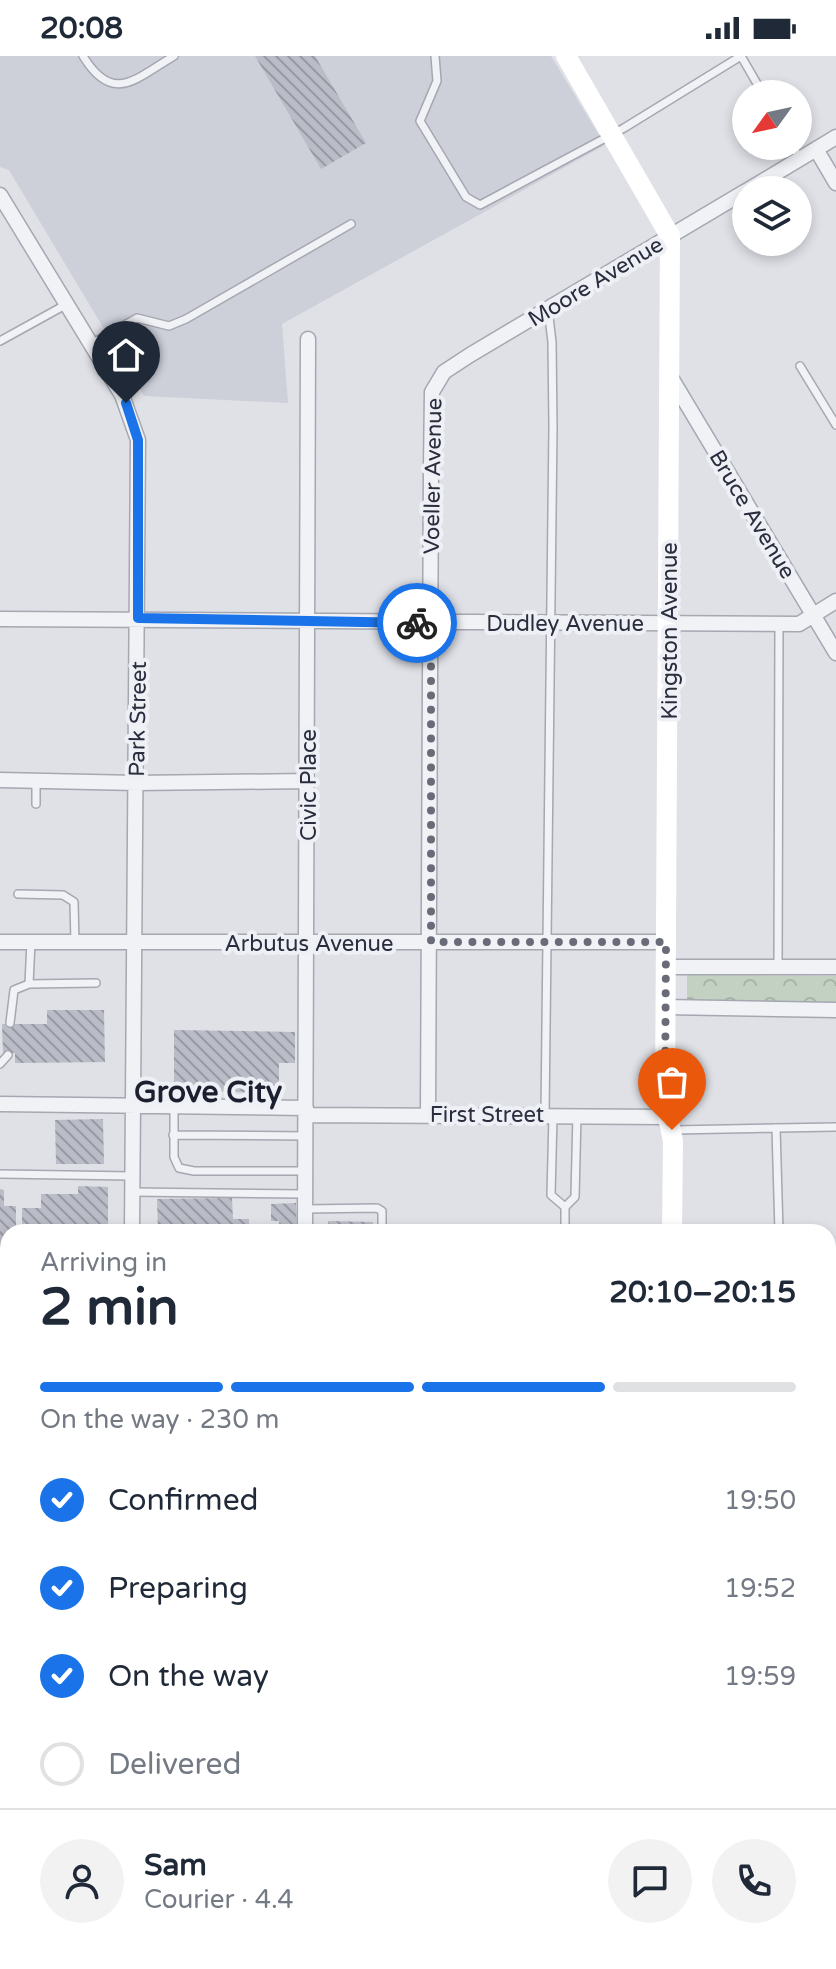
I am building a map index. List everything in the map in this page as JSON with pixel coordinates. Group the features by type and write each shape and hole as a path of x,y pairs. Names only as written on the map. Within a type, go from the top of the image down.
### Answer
{"street":[{"name":"Kingston Avenue","path":"566,56 670,236 665,1007 672,1224"},
{"name":"Moore Avenue","path":"812,150 836,137"},
{"path":"816,149 836,183"},
{"name":"Moore Avenue","path":"766,176 787,160"},
{"name":"Park Street","path":"0,195 126,403 138,440 132,1224"},
{"name":"Moore Avenue","path":"444,372 732,200"},
{"name":"Civic Place","path":"305,1224 308,339"},
{"name":"Voeller Avenue","path":"428,1113 432,392 444,372"},
{"name":"Bruce Avenue","path":"670,376 836,653"},
{"name":"Dudley Avenue","path":"0,619 799,624 836,601"},
{"path":"0,780 136,783 308,781"},
{"name":"Arbutus Avenue","path":"0,942 666,942"},
{"path":"666,967 836,967"},
{"path":"665,1007 836,1010"},
{"name":"First Street","path":"0,1104 174,1106 306,1112 577,1114 670,1123"}],"lane":[{"path":"83,56 102,81 114,85 126,84 174,56"},
{"path":"435,56 437,81 420,121 473,204 480,205 612,134 741,56 755,80"},
{"path":"91,344 137,318 169,326 186,319 351,224"},
{"path":"0,341 67,304"},
{"path":"548,309 552,342 549,1114 551,1195 565,1207"},
{"path":"800,366 835,420"},
{"path":"778,967 779,623"},
{"path":"36,780 36,804"},
{"path":"18,894 63,895 74,902 75,943"},
{"path":"29,984 31,942"},
{"path":"10,1023 14,990 29,984 96,983"},
{"path":"0,1064 8,1055"},
{"path":"174,1106 174,1157 179,1168 194,1171 305,1171"},
{"path":"565,1224 565,1207 575,1197 577,1114"},
{"path":"670,1123 776,1128 836,1127"},
{"path":"776,1128 779,1224"},
{"path":"173,1135 306,1136"},
{"path":"0,1174 132,1176"},
{"path":"132,1192 305,1201 354,1207 382,1211 382,1224"}],"shaded area":[{"path":"0,56 551,56 605,145 282,324 288,403 144,396 9,170 0,167"}],"green space":[{"path":"687,975 836,976 836,1003 687,1000"}],"building":[{"path":"255,56 315,56 366,143 321,169"},
{"path":"47,1010 104,1010 105,1062 15,1063 15,1053 3,1053 2,1024 47,1024"},
{"path":"174,1030 295,1032 295,1063 279,1063 279,1093 174,1091"},
{"path":"103,1119 104,1164 56,1164 55,1120"},
{"path":"78,1186 108,1187 108,1224 22,1224 22,1208 41,1208 41,1194 78,1194"},
{"path":"0,1189 4,1190 4,1206 16,1206 16,1224 0,1224"},
{"path":"232,1198 233,1219 249,1219 249,1224 158,1224 157,1199"},
{"path":"296,1203 297,1224 271,1221 271,1204"},
{"path":"328,1221 373,1222 373,1224 328,1224"}],"way so far":[{"path":"417,623 431,623 431,942 666,942 665,1103 672,1130"}],"district":[{"name":"Grove City","path":"208,1092"}],"route":[{"path":"126,403 138,440 138,618 417,623"}]}
